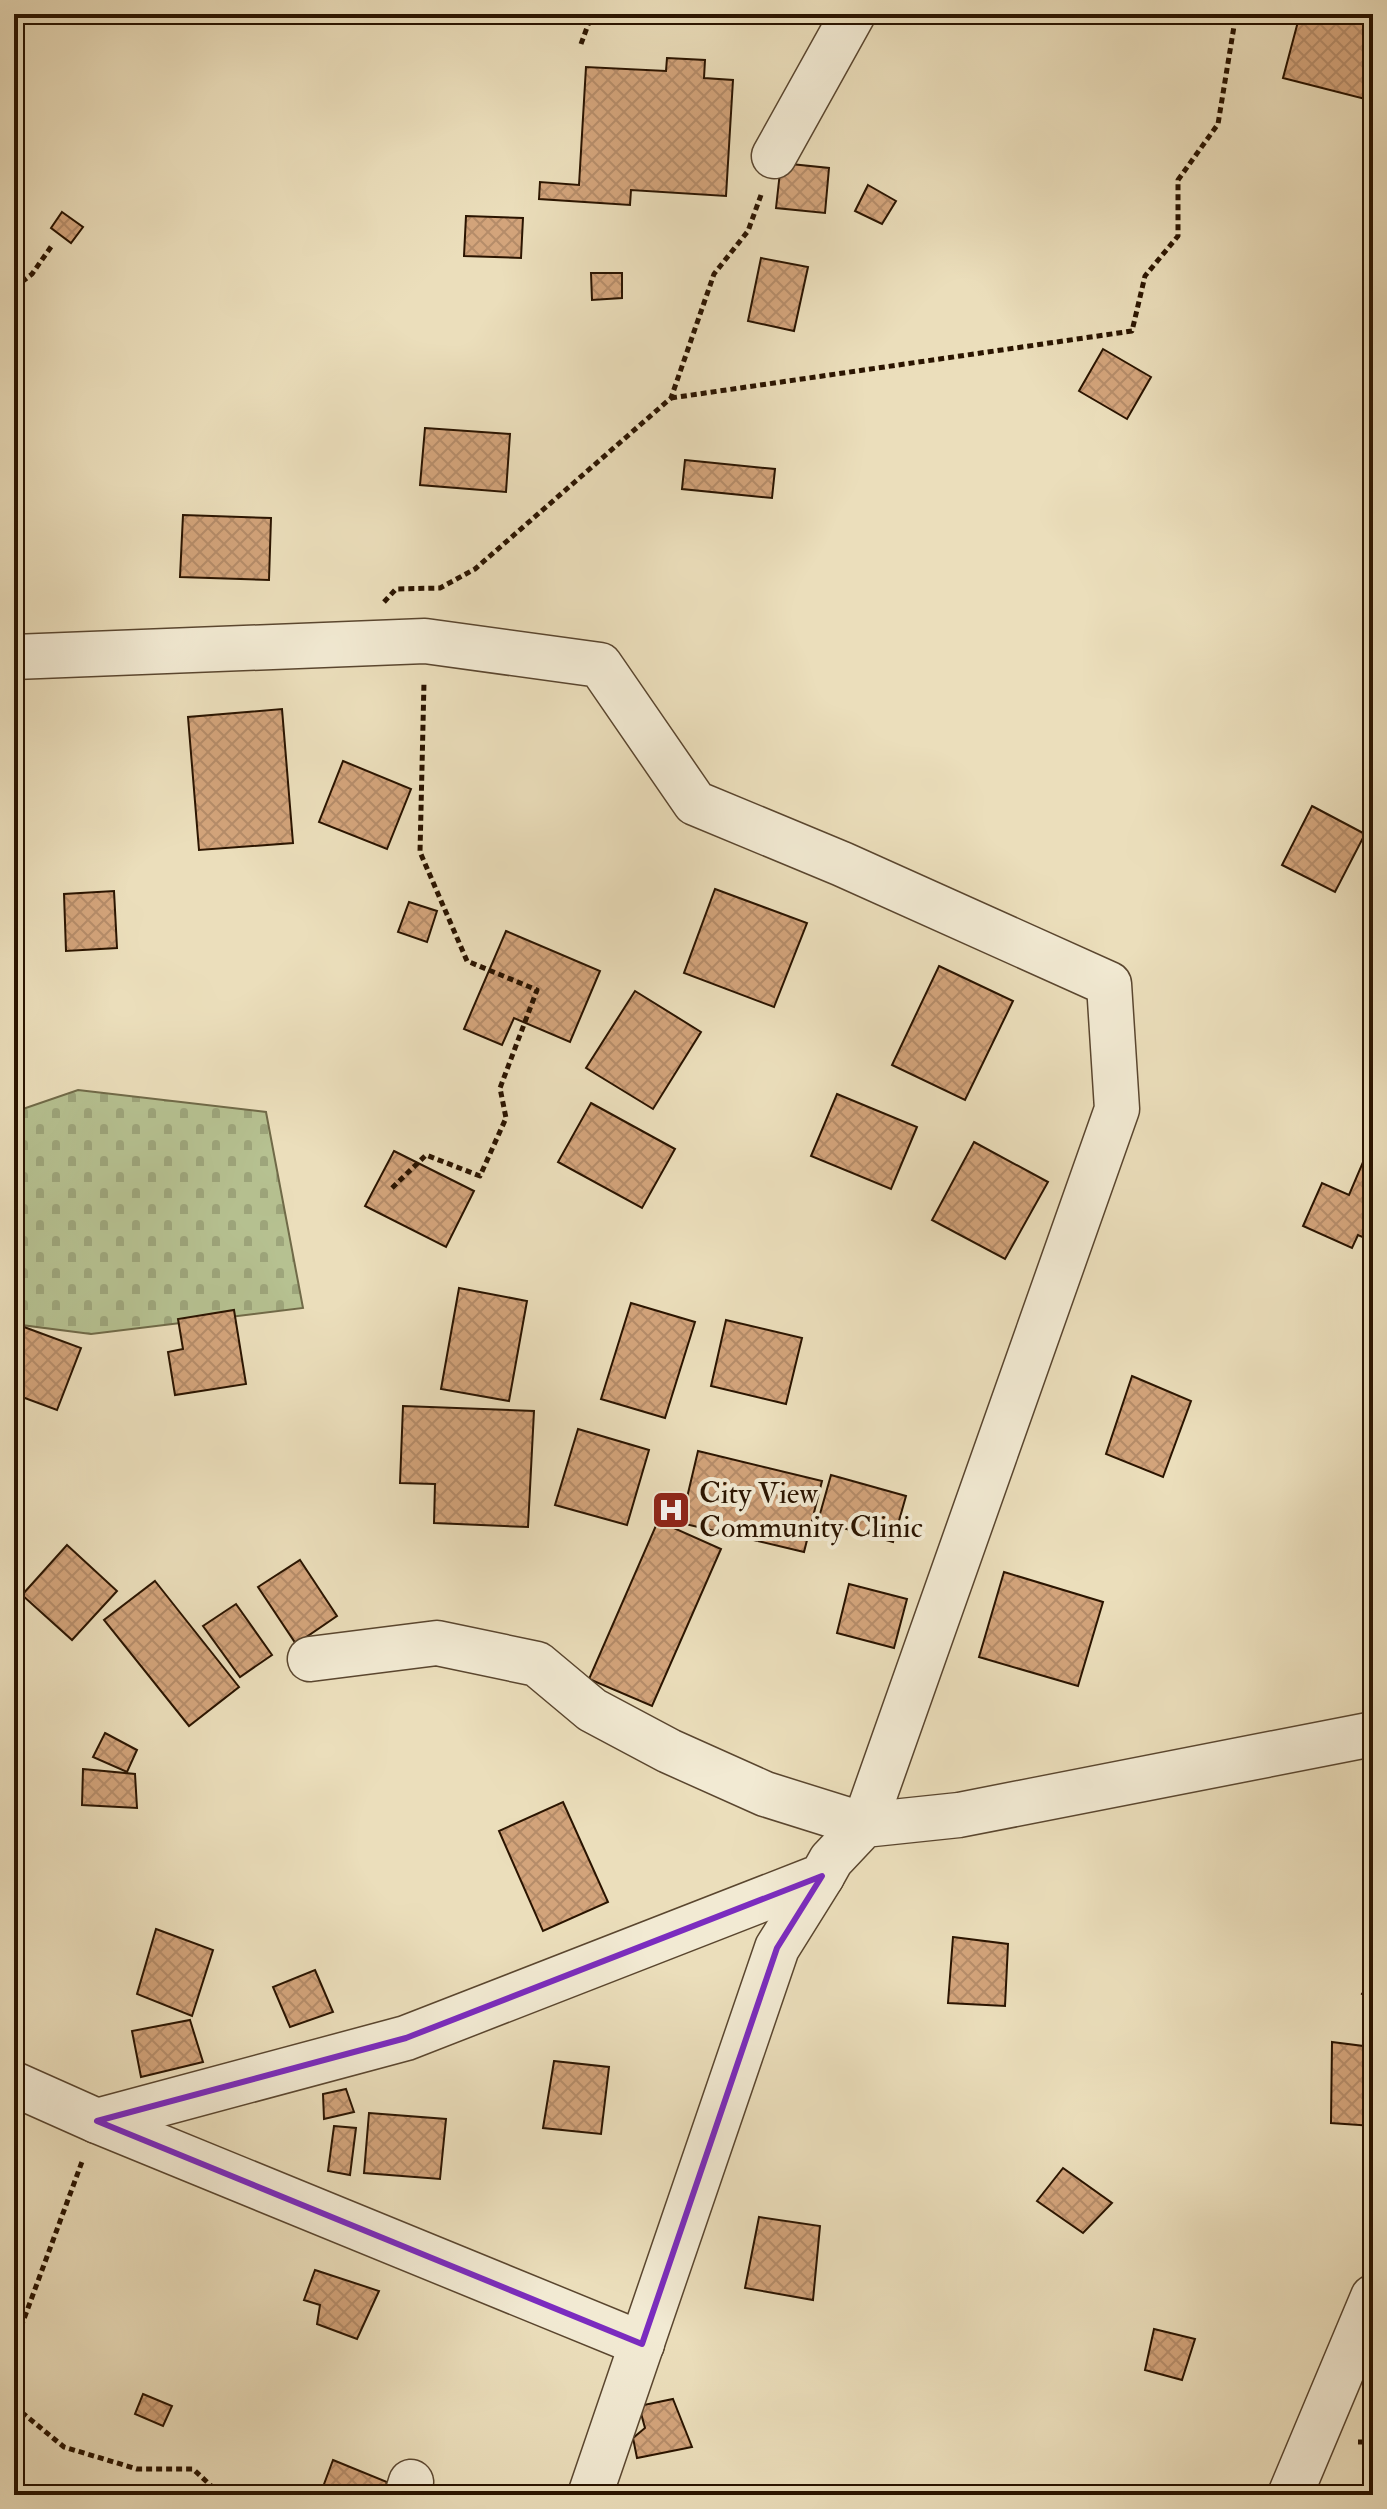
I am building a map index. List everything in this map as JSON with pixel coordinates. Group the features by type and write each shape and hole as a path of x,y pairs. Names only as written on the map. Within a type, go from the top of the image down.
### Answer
{"street":[{"path":"774,156 853,14"},
{"path":"14,657 425,641 600,665 695,803 842,864 1109,984 1117,1109 864,1825 831,1860 777,1948 590,2495"},
{"path":"310,1659 437,1643 537,1664 592,1710 669,1751 765,1794 864,1825 959,1815 1373,1734"},
{"path":"97,2121 406,2038 822,1876"},
{"path":"14,2084 97,2121 642,2344"},
{"path":"1290,2495 1373,2297"}],"path":[{"path":"581,44 592,14"},
{"path":"671,398 1132,331 1145,276 1178,236 1178,180 1218,124 1236,14"},
{"path":"343,645 396,589 440,588 475,569 671,398 714,274 748,231 774,156"},
{"path":"14,288 32,274 53,244"},
{"path":"392,1188 426,1155 480,1176 506,1118 500,1088 537,990 467,961 420,852 425,641"},
{"path":"14,2346 97,2121"},
{"path":"14,2406 64,2447 137,2469 193,2469 221,2495"}],"highlighted area":[{"path":"822,1876 777,1948 642,2344 97,2121 406,2038"}],"green space":[{"path":"78,1090 266,1112 303,1308 91,1334 14,1324 14,1112"}],"building":[{"path":"1300,14 1373,14 1373,101 1283,78"},
{"path":"667,58 705,60 704,78 733,80 726,196 631,190 630,205 539,199 540,182 579,185 586,67 666,71"},
{"path":"781,163 829,168 825,213 776,208"},
{"path":"868,185 896,201 882,224 855,211"},
{"path":"62,212 83,227 71,243 51,228"},
{"path":"466,216 523,218 521,258 464,256"},
{"path":"761,258 808,267 794,331 748,321"},
{"path":"591,273 622,273 622,298 592,300"},
{"path":"1103,349 1151,377 1127,419 1079,391"},
{"path":"425,428 510,434 506,492 420,485"},
{"path":"685,460 775,469 772,498 682,489"},
{"path":"183,515 271,518 269,580 180,577"},
{"path":"282,709 293,843 199,850 188,717"},
{"path":"343,761 411,789 387,849 319,822"},
{"path":"1312,806 1365,834 1335,892 1282,865"},
{"path":"715,889 807,923 774,1007 684,973"},
{"path":"114,891 117,948 66,951 64,894"},
{"path":"409,902 437,911 427,942 398,932"},
{"path":"14,904 18,979 14,979"},
{"path":"506,931 600,971 570,1042 514,1018 502,1045 464,1029"},
{"path":"939,966 1013,1001 965,1100 892,1065"},
{"path":"635,991 701,1032 653,1109 586,1068"},
{"path":"837,1094 917,1127 891,1189 811,1156"},
{"path":"591,1103 675,1149 642,1208 558,1162"},
{"path":"974,1142 1048,1182 1005,1259 932,1220"},
{"path":"394,1151 474,1191 446,1247 365,1206"},
{"path":"1363,1162 1373,1167 1372,1241 1358,1235 1352,1248 1303,1226 1322,1183 1349,1195"},
{"path":"459,1288 527,1301 509,1401 441,1389"},
{"path":"631,1303 695,1322 665,1418 601,1399"},
{"path":"234,1310 246,1384 175,1395 168,1352 183,1349 178,1319"},
{"path":"726,1320 802,1338 786,1404 711,1386"},
{"path":"24,1327 81,1348 57,1410 14,1394 14,1353"},
{"path":"1132,1376 1191,1401 1163,1477 1106,1454"},
{"path":"403,1406 534,1411 528,1527 434,1523 435,1484 400,1483"},
{"path":"578,1429 649,1450 627,1525 555,1505"},
{"name":"City View Community Clinic","path":"698,1451 822,1481 804,1552 681,1523"},
{"path":"831,1475 906,1496 893,1542 818,1521"},
{"path":"658,1521 721,1549 652,1706 589,1679"},
{"path":"67,1545 117,1591 72,1640 22,1595"},
{"path":"300,1560 337,1616 296,1644 258,1587"},
{"path":"1004,1572 1103,1602 1078,1686 979,1657"},
{"path":"155,1581 239,1687 189,1726 104,1620"},
{"path":"849,1584 907,1599 894,1648 837,1633"},
{"path":"236,1604 272,1655 240,1677 203,1626"},
{"path":"105,1733 137,1750 127,1772 93,1757"},
{"path":"83,1769 135,1774 137,1808 82,1805"},
{"path":"563,1802 608,1902 543,1931 499,1831"},
{"path":"156,1929 213,1950 192,2016 137,1994"},
{"path":"953,1937 1008,1944 1005,2006 948,2003"},
{"path":"315,1970 333,2012 290,2027 273,1987"},
{"path":"1373,1978 1373,2000 1362,1994"},
{"path":"190,2020 203,2062 141,2077 132,2031"},
{"path":"1332,2042 1371,2047 1373,2126 1331,2123"},
{"path":"554,2061 609,2067 601,2134 543,2128"},
{"path":"346,2089 354,2112 324,2119 323,2094"},
{"path":"369,2113 446,2119 440,2179 364,2173"},
{"path":"334,2126 356,2128 350,2175 328,2171"},
{"path":"1063,2168 1112,2203 1083,2233 1037,2201"},
{"path":"759,2217 820,2226 813,2300 745,2288"},
{"path":"315,2270 379,2291 357,2339 317,2324 320,2305 304,2300"},
{"path":"1154,2329 1195,2339 1182,2380 1145,2370"},
{"path":"143,2394 172,2406 163,2426 135,2414"},
{"path":"673,2399 692,2447 637,2458 633,2438 645,2428 639,2406"},
{"path":"333,2460 387,2482 383,2495 320,2495"}],"place":[{"name":"City View Community Clinic","path":"671,1510"}]}
